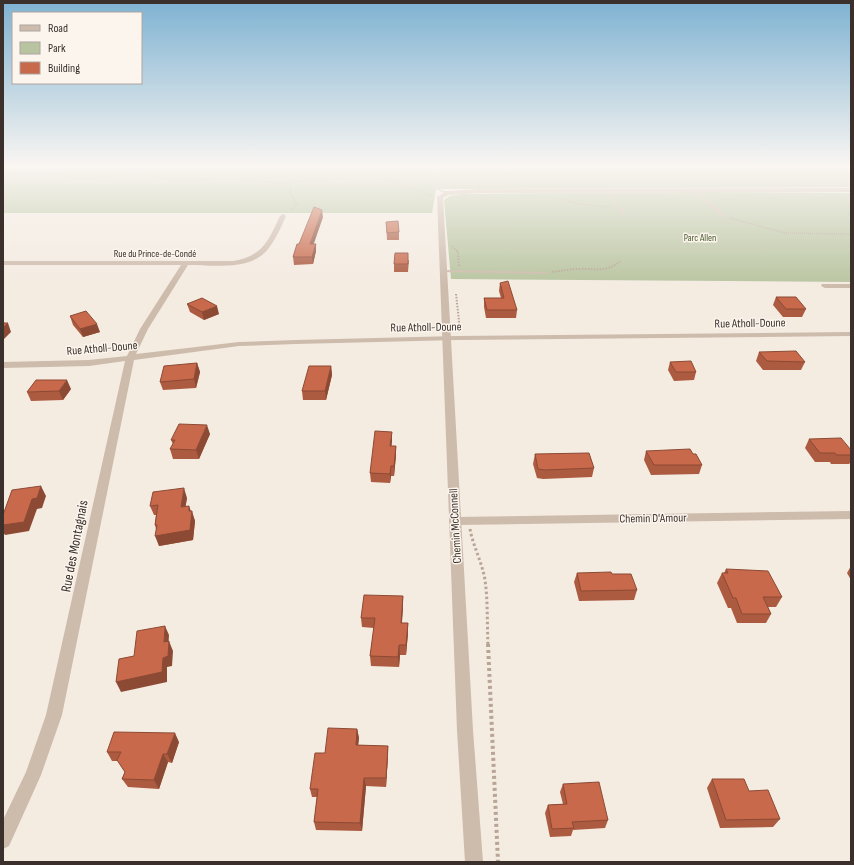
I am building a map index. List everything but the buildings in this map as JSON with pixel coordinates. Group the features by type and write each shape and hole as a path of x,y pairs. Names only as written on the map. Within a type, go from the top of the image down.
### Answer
{"street":[{"name":"Chemin McConnell","path":"440,206 465,730 474,862"},
{"name":"Rue du Prince-de-Condé","path":"3,264 233,263 252,259 265,250 283,216"},
{"name":"Rue des Montagnais","path":"3,840 33,775 54,715 78,609 114,428 130,358 141,334 186,264"},
{"path":"825,286 851,286"},
{"name":"Rue Atholl-Doune","path":"3,365 89,363 239,344 446,338 851,334"},
{"name":"Chemin D'Amour","path":"455,520 851,515"}],"lane":[{"path":"713,206 723,216"},
{"path":"619,207 625,216"},
{"path":"443,271 546,273"}],"path":[{"path":"283,216 293,210 295,206"},
{"path":"609,206 619,207"},
{"path":"723,216 785,232 851,234"},
{"path":"546,273 580,269 605,270 612,268 620,261"}],"green space":[{"path":"3,206 433,206 432,213 3,213"},
{"name":"Parc Allen","path":"445,206 851,206 851,282 451,279"}]}
